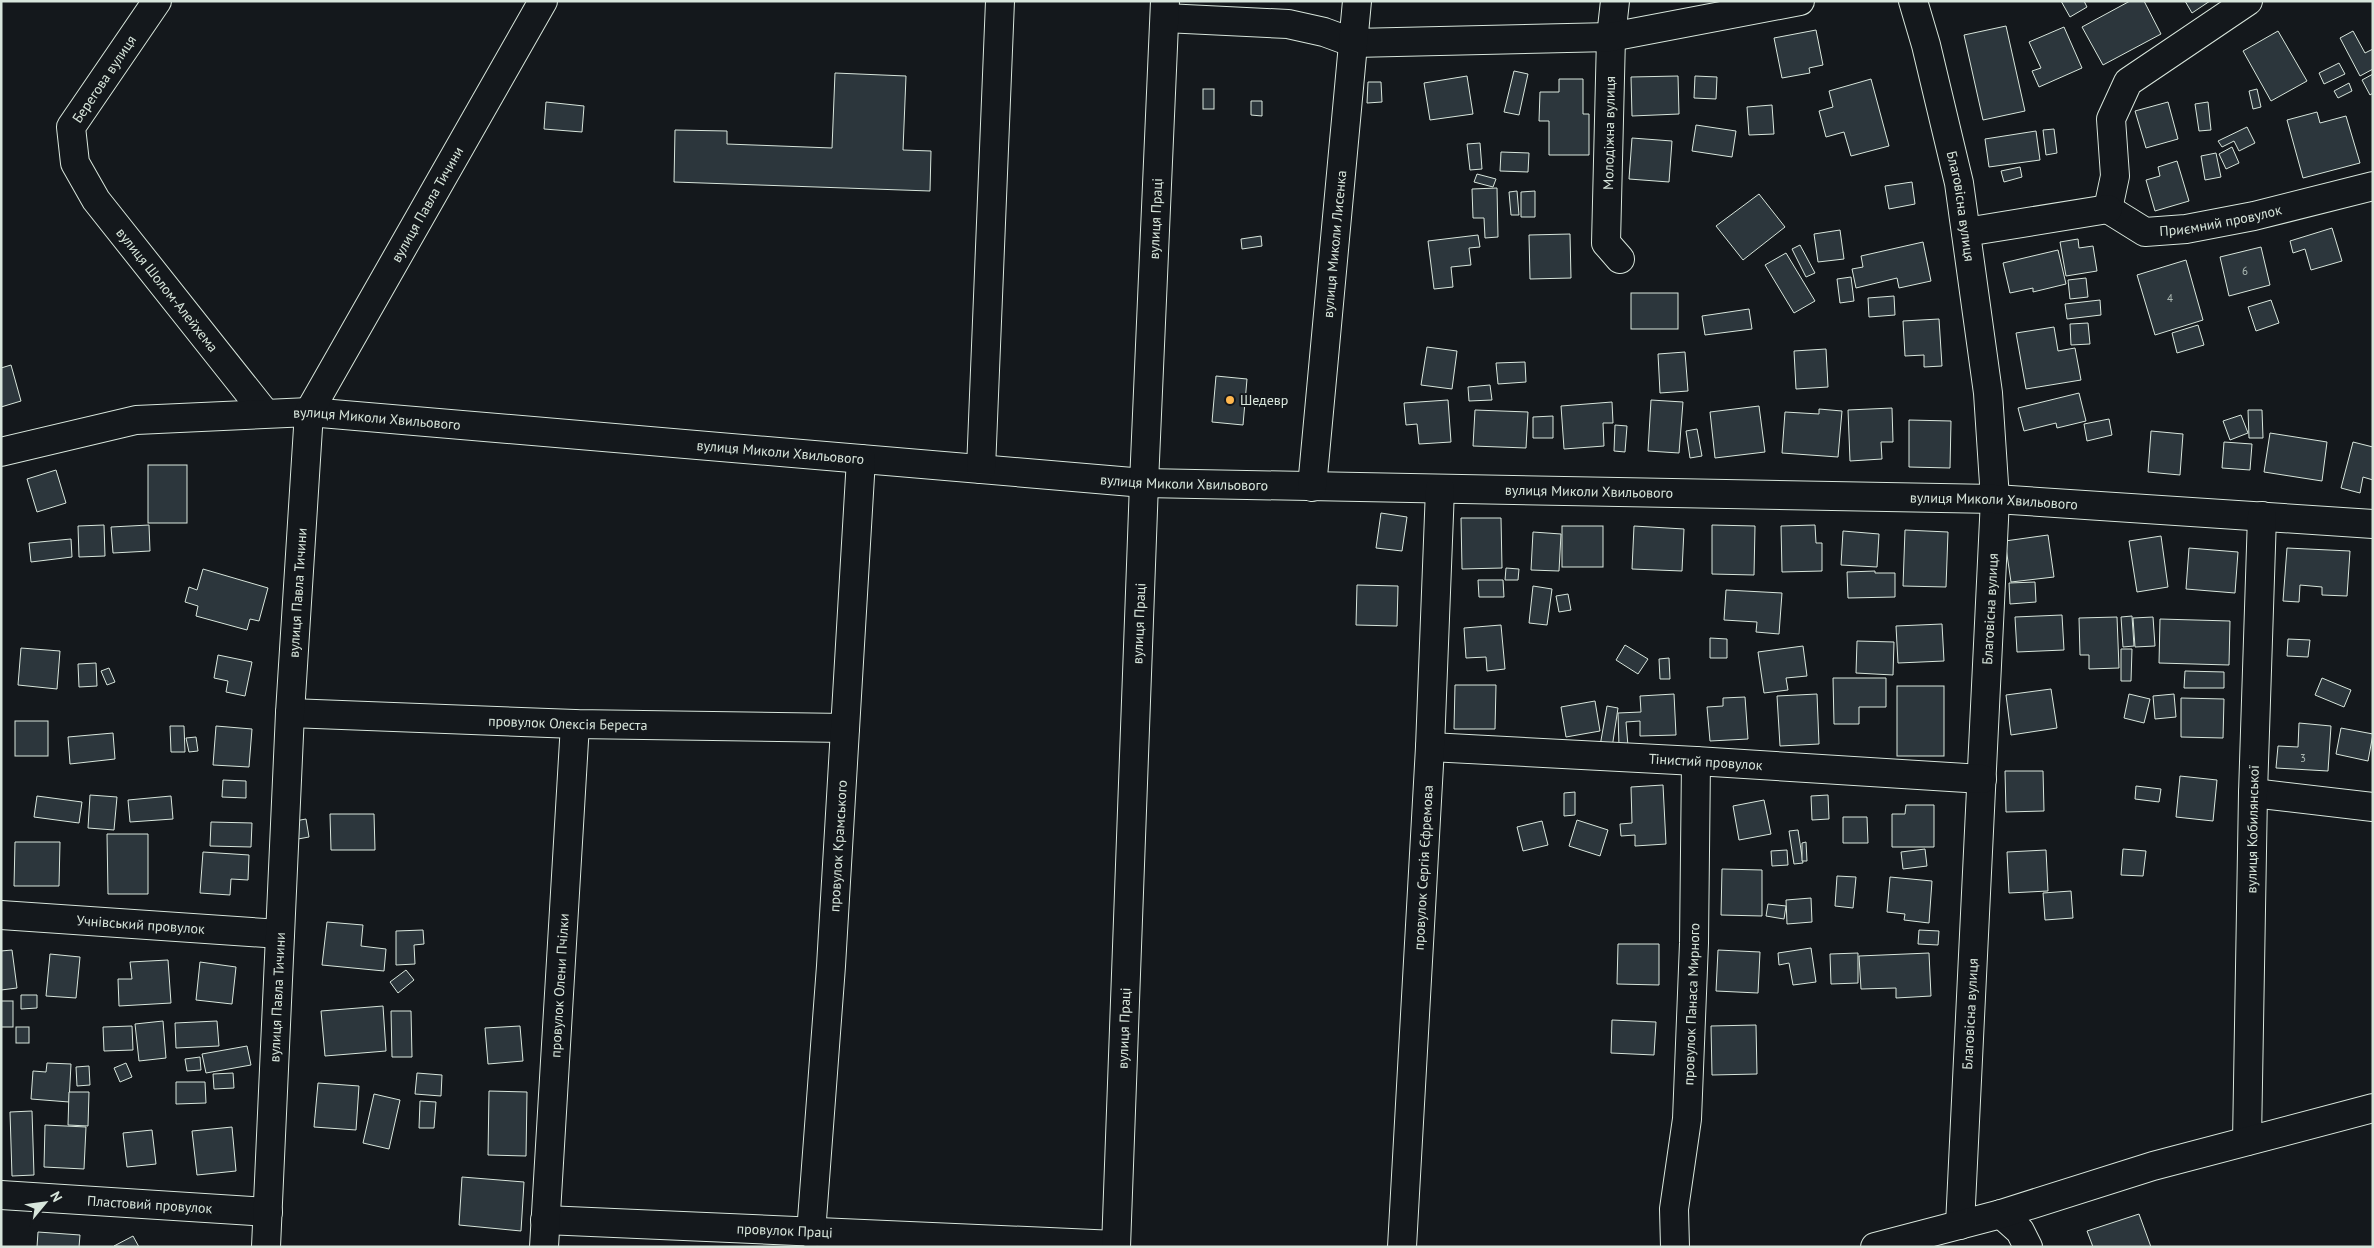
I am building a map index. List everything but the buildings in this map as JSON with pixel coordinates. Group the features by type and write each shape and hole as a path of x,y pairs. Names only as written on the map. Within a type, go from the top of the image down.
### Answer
{"street":[{"name":"Берегова вулиця","path":"75,163 72,127 156,1"},
{"name":"вулиця Павла Тичини","path":"266,1247 290,713 309,412 543,1"},
{"path":"981,469 1000,1"},
{"name":"вулиця Миколи Лисенка","path":"1312,487 1357,1"},
{"name":"Молодіжна вулиця","path":"1615,1 1611,37 1606,243 1620,260"},
{"path":"1161,6 1288,24 1324,32 1354,43 1611,37 1800,1"},
{"name":"Благовісна вулиця","path":"1913,1 1926,44 1957,173 1988,393 1995,500 1960,1225"},
{"path":"1966,232 2108,209 2115,176 2111,119 2128,82 2248,1"},
{"name":"вулиця Праці","path":"1116,1246 1161,6"},
{"name":"вулиця Шолом-Алейхема","path":"75,163 96,200 265,413"},
{"name":"Приємний провулок","path":"2108,209 2145,232 2186,230 2254,216 2373,186"},
{"name":"вулиця Миколи Хвильового","path":"1,452 136,420 309,412 1144,483 1995,500 2373,524"},
{"name":"провулок Крамського","path":"811,1233 861,459"},
{"name":"провулок Сергія Єфремова","path":"1402,1247 1430,747 1440,489"},
{"name":"вулиця Кобилянської","path":"2247,1141 2253,793 2262,516"},
{"name":"провулок Олексія Береста","path":"290,713 576,724 845,728"},
{"name":"провулок Олени Пчілки","path":"544,1234 576,724"},
{"name":"Тінистий провулок","path":"1430,747 1982,779"},
{"name":"провулок Панаса Мирного","path":"1675,1247 1674,1209 1687,1118 1694,943 1696,761"},
{"path":"2253,793 2373,807"},
{"name":"Учнівський провулок","path":"1,915 280,934"},
{"path":"1875,1247 2001,1214 2153,1166 2373,1108"},
{"name":"Пластовий провулок","path":"1,1195 268,1212"},
{"path":"2001,1214 2020,1231 2028,1247"},
{"name":"провулок Праці","path":"544,1234 811,1233 1116,1246"}],"place":[{"name":"Шедевр","path":"1230,400"}]}
